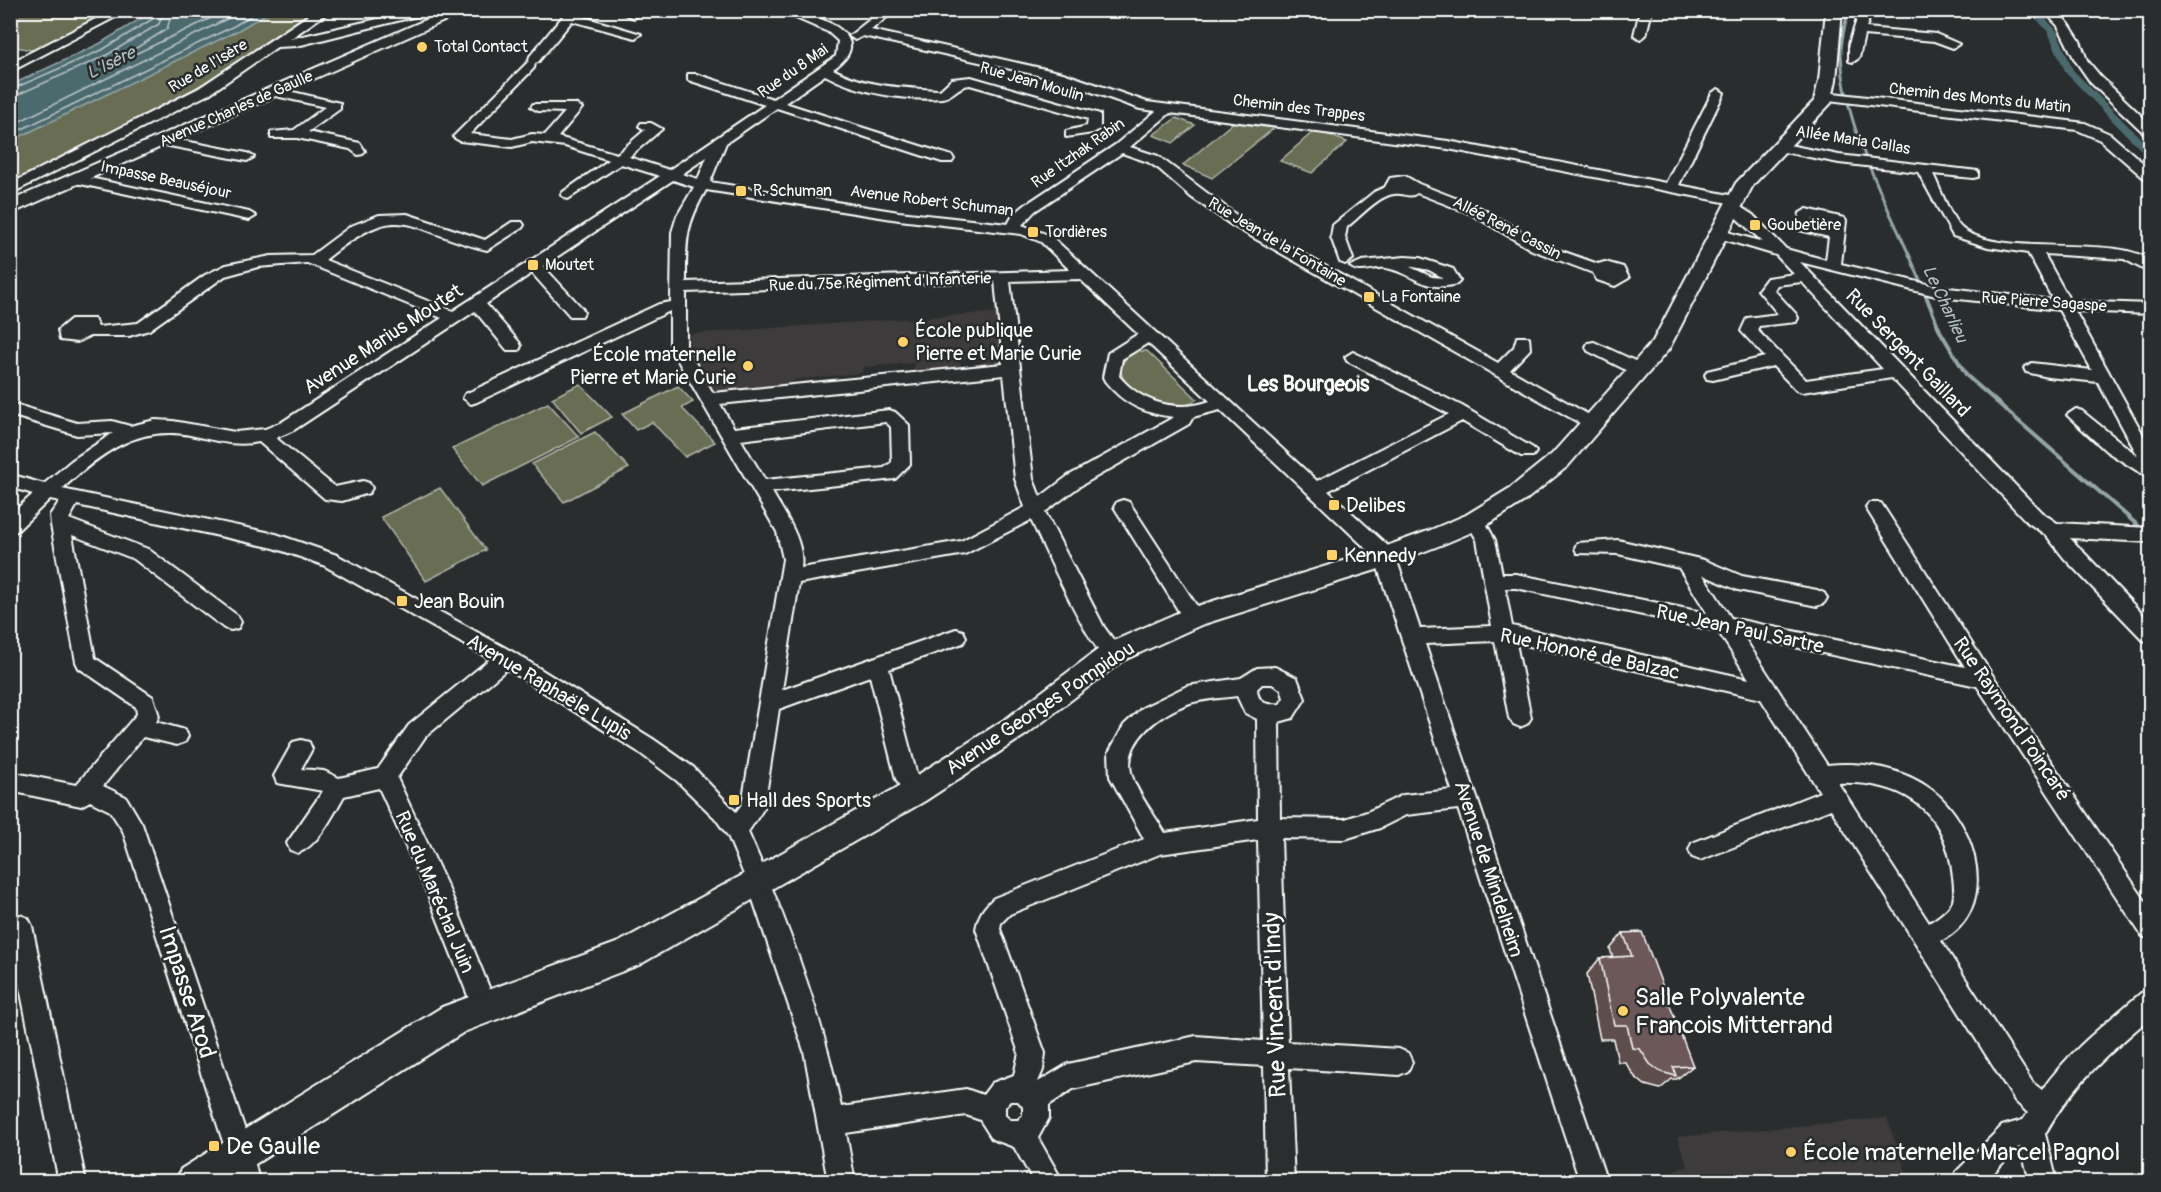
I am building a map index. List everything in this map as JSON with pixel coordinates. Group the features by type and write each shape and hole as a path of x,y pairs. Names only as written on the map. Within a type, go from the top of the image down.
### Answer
{"main road":[{"name":"Avenue Charles de Gaulle","path":"10,208 462,10"},
{"path":"1825,96 1842,41 1831,11"},
{"name":"Avenue Georges Pompidou","path":"194,1182 242,1166 454,1019 628,954 759,882 915,792 1017,726 1113,653 1193,617 1384,557 1475,521 1518,494 1560,460 1642,371 1662,345 1733,203 1759,166 1814,114 1825,96"}],"street":[{"path":"10,68 123,10"},
{"path":"274,44 325,10"},
{"name":"Rue de l'Isère","path":"10,190 204,91 274,44 297,42 397,15 435,10"},
{"path":"620,10 634,14"},
{"name":"Rue du 8 Mai","path":"721,140 841,58 845,49 844,40 832,29 783,10"},
{"path":"844,40 863,32 890,10"},
{"path":"1640,35 1646,10"},
{"path":"1860,31 1866,10"},
{"path":"2049,10 2063,24 2074,41 2081,60 2096,80 2151,132"},
{"path":"572,14 635,34"},
{"name":"Avenue Robert Schuman","path":"572,14 532,62 460,137 517,142 532,138 567,142 670,176 702,184 899,216 1033,232 1046,239 1080,274"},
{"path":"1853,58 1842,41 1860,31 1936,38 1953,44"},
{"name":"Chemin des Trappes","path":"863,32 1059,76 1130,103 1403,138 1671,187 1733,203"},
{"path":"825,70 839,79 889,91 944,94 945,98 958,102"},
{"path":"692,78 947,159"},
{"name":"Rue Jean Moulin","path":"944,94 957,82 971,81 1095,117"},
{"path":"276,92 335,106 297,134"},
{"path":"1671,187 1718,93"},
{"name":"Chemin des Monts du Matin","path":"1825,96 2080,126 2104,136 2151,177"},
{"path":"1071,134 1093,129 1095,117 1130,103 1139,116 1141,131"},
{"path":"538,107 575,108 548,140"},
{"name":"Rue Itzhak Rabin","path":"1013,229 1018,218 1030,208 1120,148 1167,109"},
{"path":"568,195 619,159 655,129 646,126"},
{"path":"276,135 297,134 355,146 358,151"},
{"path":"721,140 702,184 684,216 680,232 678,347 790,540 793,559 792,577 768,704 753,808 736,830"},
{"name":"Avenue Marius Moutet","path":"10,526 47,492 98,452 130,432 157,426 224,438 264,437 288,426 670,176 721,140"},
{"path":"164,141 247,156"},
{"path":"504,159 517,142"},
{"name":"Allée Maria Callas","path":"1779,147 1869,162 1973,174"},
{"name":"Rue Jean de la Fontaine","path":"1120,148 1159,162 1196,194 1238,223 1592,424"},
{"path":"1923,168 1957,232 1969,238 2034,250 2125,255 2139,259 2151,269"},
{"name":"Impasse Beauséjour","path":"76,179 249,216"},
{"name":"Allée René Cassin","path":"1351,262 1338,237 1340,225 1379,195 1404,182 1476,211 1537,247 1599,270"},
{"name":"Rue Sergent Gaillard","path":"1733,203 1898,372 2034,517 2053,530 2071,553 2151,634"},
{"path":"314,261 364,223 393,217 407,218 487,246 517,225"},
{"name":"Rue Pierre Sagaspe","path":"1717,233 1833,266 1972,297 2065,306 2151,309"},
{"path":"1833,266 1836,234"},
{"path":"2034,250 2151,462"},
{"path":"89,331 113,334 137,331 154,322 211,278 229,268 294,258 314,261 453,317"},
{"path":"1333,277 1351,262 1391,265"},
{"path":"533,265 576,312"},
{"path":"1080,274 1317,489 1375,544 1384,557"},
{"name":"Rue du 75e Régiment d'Infanterie","path":"680,287 1080,274"},
{"path":"1806,277 1772,281 1766,290 1790,318 1753,322 1749,331 1802,386 1898,372"},
{"path":"1002,278 1024,479 1035,510 1097,632 1113,653"},
{"path":"476,302 513,346"},
{"path":"471,398 665,307 678,306"},
{"path":"1148,335 1114,357 1111,377 1127,396 1148,406 1187,412 1223,403"},
{"path":"1500,371 1522,350 1522,341"},
{"path":"1594,347 1642,371"},
{"path":"1353,357 1462,414 1527,452"},
{"path":"1713,375 1777,360"},
{"path":"2032,368 2048,372 2105,377"},
{"path":"710,399 1012,369"},
{"path":"10,409 77,429 112,427 130,432"},
{"path":"792,577 965,547 1035,510 1074,481 1183,420 1187,412"},
{"path":"1317,489 1462,414"},
{"path":"2076,415 2112,447 2151,473"},
{"path":"728,435 889,416 900,425 901,464 889,474 761,487"},
{"path":"264,437 323,489 342,494 363,488"},
{"name":"Avenue Raphaële Lupis","path":"10,480 47,492 304,549 330,560 506,658 645,745 685,774 723,811 736,830 759,882 817,1051 842,1182"},
{"path":"10,781 81,796 148,716 146,703 86,662 59,515 74,497"},
{"path":"1123,507 1193,617"},
{"name":"Rue Raymond Poincaré","path":"1875,508 1984,679 2151,928"},
{"path":"1475,521 1486,540 1506,633 1520,717"},
{"path":"60,525 69,526 141,554 231,622"},
{"path":"2053,530 2151,536"},
{"path":"1584,548 1618,547 1704,567 1738,583 1817,598"},
{"name":"Avenue de Mindelheim","path":"1384,557 1594,1182"},
{"path":"1686,564 2024,1092 2037,1121 2044,1182"},
{"name":"Rue Jean Paul Sartre","path":"1495,581 1516,581 1726,627 1984,679"},
{"name":"Rue Honoré de Balzac","path":"1411,637 1506,633 1768,692"},
{"path":"768,704 956,637"},
{"path":"301,749 285,776 324,781 337,788 385,777 417,731 506,658"},
{"path":"877,664 907,779 915,792"},
{"path":"1159,844 1121,777 1120,752 1132,731 1149,714 1187,695 1246,686 1257,676 1275,675 1290,684 1295,699 1286,712 1268,715 1254,710 1245,699 1246,686"},
{"path":"1268,715 1269,828"},
{"path":"140,727 177,736"},
{"path":"1821,775 1873,775 1893,780 1913,789 1931,803 1955,831 1966,886 1963,905 1945,928 1925,937"},
{"name":"Rue du Maréchal Juin","path":"385,777 439,894 485,1007"},
{"path":"298,843 317,820 337,788"},
{"name":"Impasse Arod","path":"87,789 118,804 132,828 242,1166"},
{"path":"831,1122 966,1102 991,1111 1001,1131 1010,1135 1022,1134 1036,1120 1029,1094 1032,1053 988,929 990,917 1002,906 1159,844 1269,828 1345,829 1372,821 1403,805 1466,798"},
{"path":"1700,850 1818,802 1836,798"},
{"name":"Rue Vincent d'Indy","path":"1269,828 1278,1054 1280,1182"},
{"path":"20,926 73,1182"},
{"path":"1966,1182 2011,1135 2037,1121 2080,1061 2151,1002"},
{"path":"991,1111 1002,1091 1012,1087 1029,1094 1068,1077 1196,1049 1399,1062"},
{"path":"1022,1134 1035,1160 1050,1182"}],"shaded area":[{"name":"École publique Pierre et Marie Curie","path":"1001,312 1005,361 1000,364 982,366 980,358 960,359 961,367 914,371 914,363 863,367 862,373 794,380 792,388 714,393 691,352 688,334"},
{"name":"École maternelle Marcel Pagnol","path":"1887,1118 1909,1181 1679,1181 1674,1169 1688,1167 1677,1137"}],"green space":[{"path":"10,11 121,11 36,51 11,46"},
{"path":"261,11 312,11 207,82 11,185 10,141"},
{"path":"1176,118 1195,125 1173,143 1153,135"},
{"path":"1236,120 1278,125 1212,178 1183,165"},
{"path":"1315,130 1347,142 1312,173 1280,161"},
{"path":"1135,351 1147,351 1197,399 1181,405 1161,404 1133,391 1124,381 1120,367"},
{"path":"580,384 612,417 581,433 552,398"},
{"path":"678,386 693,402 682,408 715,442 685,457 652,422 636,430 622,414"},
{"path":"548,403 579,437 482,486 452,449"},
{"path":"595,432 629,468 564,502 532,464"},
{"path":"440,488 486,550 426,581 381,517"}],"water":[{"name":"L'Isère","path":"155,10 271,11 237,31 11,141 11,85 99,44"}],"building":[{"path":"1642,932 1693,1066 1673,1067 1676,1076 1661,1072 1650,1064 1640,1049 1632,1048 1627,1025 1614,1025 1600,958 1632,956 1623,933"}],"waterway":[{"name":"Le Charlieu","path":"1848,10 1841,51 1844,82 1851,113 1872,174 1925,292"},
{"path":"2033,10 2052,31 2069,71 2150,153"},
{"name":"Le Charlieu","path":"1924,291 1940,331 1967,376 2150,536"}],"place":[{"name":"Total Contact","path":"422,47"},
{"name":"R. Schuman","path":"741,191"},
{"name":"Goubetière","path":"1755,225"},
{"name":"Tordières","path":"1033,232"},
{"name":"Moutet","path":"533,265"},
{"name":"La Fontaine","path":"1369,297"},
{"name":"École publique Pierre et Marie Curie","path":"903,342"},
{"name":"École maternelle Pierre et Marie Curie","path":"748,366"},
{"name":"Delibes","path":"1334,505"},
{"name":"Kennedy","path":"1332,555"},
{"name":"Jean Bouin","path":"402,601"},
{"name":"Hall des Sports","path":"734,800"},
{"name":"Salle Polyvalente Francois Mitterrand","path":"1623,1011"},
{"name":"De Gaulle","path":"214,1146"},
{"name":"École maternelle Marcel Pagnol","path":"1791,1152"}],"district":[{"name":"Les Bourgeois","path":"1308,384"}]}
